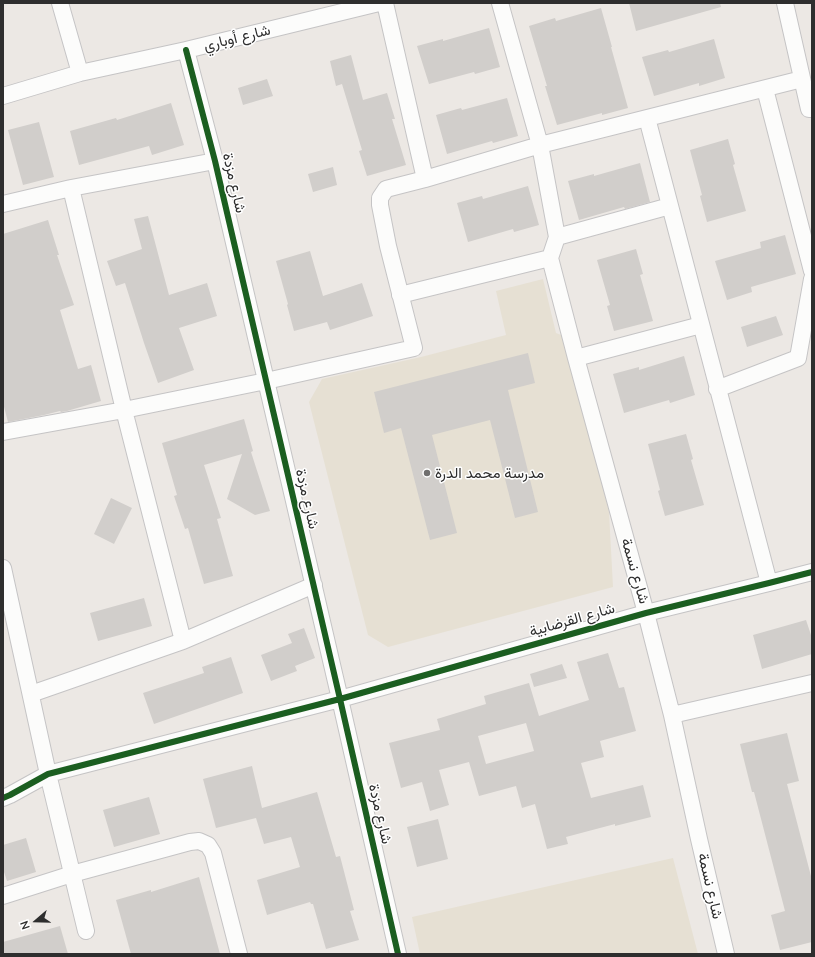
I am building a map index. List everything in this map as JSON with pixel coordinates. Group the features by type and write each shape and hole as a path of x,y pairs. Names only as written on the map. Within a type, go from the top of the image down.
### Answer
{"street":[{"path":"60,3 80,73"},
{"name":"شارع أوباري","path":"3,96 80,73 186,50 379,3"},
{"path":"385,3 425,179"},
{"path":"400,295 550,258 557,237 540,145 500,3"},
{"path":"785,3 809,109 812,109"},
{"name":"شارع مزدة","path":"186,50 215,161 398,954"},
{"path":"3,432 124,410 266,381 414,348 388,246 380,205 380,198 386,189 540,145 802,79"},
{"path":"765,89 808,241 812,271"},
{"path":"647,118 769,583"},
{"path":"3,204 71,188 215,161"},
{"path":"71,188 124,410 183,641"},
{"path":"557,237 670,206"},
{"name":"شارع نسمة","path":"550,258 672,714 726,954"},
{"path":"717,389 798,358 812,279"},
{"path":"576,358 701,325"},
{"path":"3,568 48,774 86,931"},
{"name":"شارع القرضابية","path":"6,797 48,774 340,699 646,613 812,572"},
{"path":"31,694 183,641 314,585"},
{"path":"672,714 812,683"},
{"path":"3,896 72,874 190,842 199,841 208,845 213,852 239,954"}],"shaded area":[{"path":"543,279 556,333 566,337 609,512 613,587 388,647 368,635 309,402 322,379 421,357 506,335 496,291"},
{"path":"673,858 698,954 420,954 412,917"}],"building":[{"path":"629,3 720,3 721,7 636,31"},
{"path":"601,8 628,108 557,125 529,26 555,18 556,21"},
{"path":"489,28 500,67 429,84 417,46 443,39 443,41"},
{"path":"714,39 725,78 699,86 699,83 654,96 642,57 668,50 669,52"},
{"path":"351,55 363,100 387,93 395,119 392,119 406,165 367,176 359,151 362,150 342,84 336,86 330,61"},
{"path":"267,79 273,96 243,105 238,88"},
{"path":"507,98 518,136 493,143 492,141 447,154 436,115"},
{"path":"171,103 184,145 152,155 149,146 79,165 70,131 116,118 117,120"},
{"path":"39,122 54,177 23,185 8,130"},
{"path":"728,139 735,164 733,165 746,211 707,222 700,196 702,195 690,150"},
{"path":"640,163 650,202 625,209 624,207 579,220 568,181 594,174 594,176"},
{"path":"333,167 337,185 313,192 308,174"},
{"path":"528,186 539,225 514,232 513,229 468,242 457,203 482,196 483,199"},
{"path":"148,216 169,295 207,283 217,316 179,328 194,370 158,383 125,283 116,286 107,261 142,249 134,219"},
{"path":"48,220 59,255 57,255 74,305 60,310 78,369 91,365 101,401 67,411 60,411 8,422 3,403 3,234"},
{"path":"785,235 796,274 751,287 752,292 727,300 715,261 761,248 760,242"},
{"path":"636,249 643,274 640,275 653,321 614,331 607,306 610,305 597,260"},
{"path":"310,251 323,296 362,283 373,316 330,330 327,322 294,331 276,261"},
{"path":"776,316 783,335 747,347 741,327"},
{"name":"مدرسة محمد الدرة","path":"528,353 535,383 508,390 538,512 515,518 490,420 432,435 457,533 430,540 401,428 384,433 374,392"},
{"path":"684,356 695,395 670,403 669,400 624,413 613,374 639,367 639,370"},
{"path":"244,419 253,451 251,452 270,511 255,515 227,499 242,454 204,465 221,518 217,519 233,576 204,584 188,528 185,529 174,496 177,495 162,443"},
{"path":"686,434 693,459 691,460 704,505 665,516 648,444"},
{"path":"111,498 132,508 114,544 94,534"},
{"path":"144,598 152,626 98,641 90,613"},
{"path":"806,620 812,638 812,654 762,669 753,635"},
{"path":"304,628 315,658 295,666 297,671 271,681 261,655 292,643 288,634"},
{"path":"608,653 619,688 624,687 636,731 600,741 604,757 581,763 591,798 643,785 651,817 615,826 615,824 566,837 568,844 547,849 535,804 522,808 516,786 479,796 469,762 439,770 449,805 430,811 422,782 401,788 389,743 440,730 437,719 486,704 484,696 529,683 539,716 589,700 577,662","holes":["526,723 534,751 486,764 478,736"]},
{"path":"231,657 243,693 154,724 143,693 204,673 202,667"},
{"path":"562,664 567,678 534,687 530,674"},
{"path":"787,733 799,781 787,784 812,880 812,942 780,950 771,915 785,911 740,744"},
{"path":"252,766 262,808 317,792 336,857 340,856 354,910 350,911 359,940 326,949 313,904 310,902 267,915 257,880 300,867 291,837 264,844 256,818 216,828 203,779"},
{"path":"149,797 160,834 114,847 103,810"},
{"path":"438,819 448,859 417,867 407,827"},
{"path":"26,838 36,872 7,881 3,869 3,845"},
{"path":"199,877 220,954 131,954 116,900 151,890 151,892"},
{"path":"60,926 68,954 3,954 3,942"}],"cycle path":[{"path":"186,50 215,161 398,954"},
{"path":"3,798 48,774 340,699 646,613 812,572"}],"place":[{"name":"مدرسة محمد الدرة","path":"427,473"}]}
